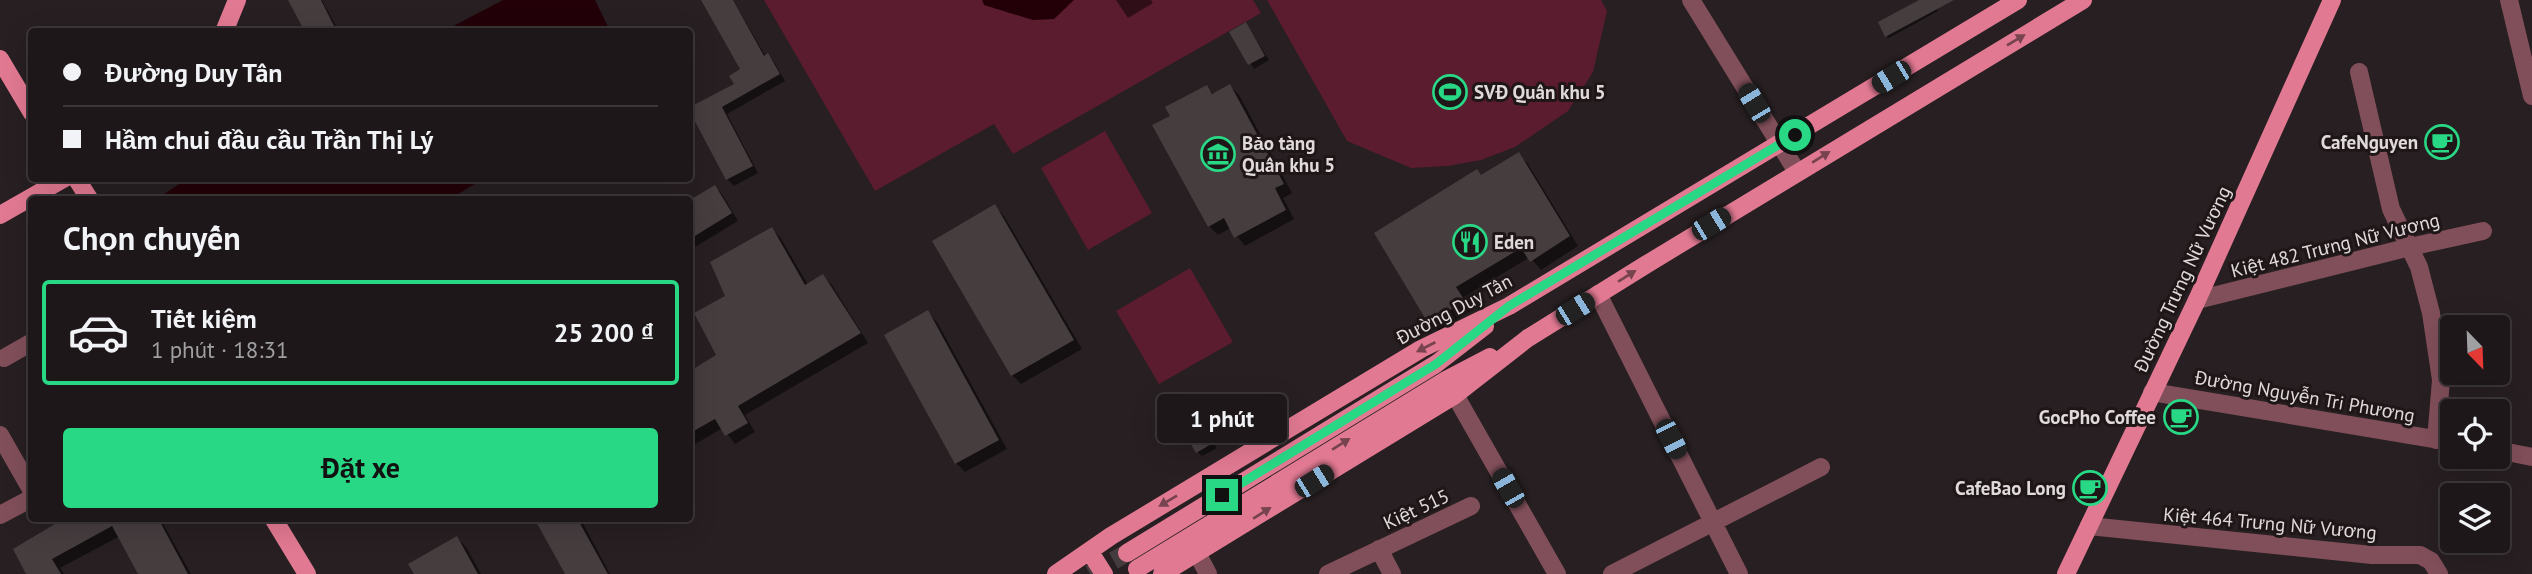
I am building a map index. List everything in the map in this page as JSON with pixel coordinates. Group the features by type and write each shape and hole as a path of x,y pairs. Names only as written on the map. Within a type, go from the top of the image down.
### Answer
{"main road":[{"path":"226,28 237,0"},
{"name":"Đường Duy Tân","path":"1056,574 1111,536 1421,349 1509,306 2018,0"},
{"path":"1137,569 1446,380 1528,338 2083,0"},
{"name":"Đường Trưng Nữ Vương","path":"2066,574 2197,300 2332,0"},
{"path":"0,59 28,106"},
{"path":"33,196 58,182"},
{"path":"0,215 28,199"},
{"path":"1127,553 1436,364 1509,306"},
{"path":"1162,574 1455,395 1528,338"},
{"path":"275,522 307,574"},
{"path":"1090,552 1104,574"}],"street":[{"path":"1690,0 1797,172"},
{"path":"2509,0 2532,96"},
{"path":"2359,72 2391,209 2419,267 2431,313 2442,399"},
{"name":"Kiệt 482 Trưng Nữ Vương","path":"2197,300 2410,247 2483,232"},
{"path":"1598,294 1739,574"},
{"path":"4,358 28,344"},
{"name":"Đường Nguyễn Tri Phương","path":"2152,392 2440,440"},
{"path":"1455,395 1557,574"},
{"path":"0,435 28,484"},
{"path":"2510,453 2532,457"},
{"path":"1612,574 1821,467"},
{"path":"4,513 28,500"},
{"name":"Kiệt 515","path":"1328,574 1471,506"},
{"name":"Kiệt 464 Trưng Nữ Vương","path":"2089,526 2372,555 2420,555 2431,561 2439,574"},
{"name":"Kiệt 515","path":"1379,550 1392,574"},
{"path":"1198,553 1208,574"}],"shaded area":[{"path":"503,0 595,0 609,28 450,28"},
{"path":"764,0 1253,0 1261,13 1013,154 994,124 875,191"},
{"path":"982,0 1074,0 1054,19 1033,20 984,5"},
{"name":"SVĐ Quân khu 5","path":"1267,0 1601,0 1607,11 1593,72 1568,111 1515,147 1481,160 1448,166 1411,168 1347,141"},
{"path":"1105,131 1152,213 1088,250 1041,168"},
{"path":"182,182 478,182 455,196 161,196"},
{"path":"1190,268 1233,342 1159,384 1116,311"}],"building":[{"path":"288,0 321,0 335,28 303,28"},
{"path":"701,0 733,0 764,56 768,53 780,74 722,107 753,166 726,180 693,118 693,105 734,84 729,76 740,69"},
{"path":"1919,0 1954,0 1885,37 1878,22"},
{"path":"1246,22 1265,56 1248,65 1229,32"},
{"name":"Bảo tàng Quân khu 5","path":"1230,84 1284,184 1275,188 1286,210 1234,238 1224,218 1208,227 1152,125 1170,116 1165,107 1207,85 1212,94"},
{"name":"Eden","path":"1519,152 1570,236 1530,262 1521,248 1456,287 1465,301 1428,323 1374,233 1477,169 1481,175"},
{"path":"715,185 732,213 693,237 693,198"},
{"path":"995,204 1074,340 1011,376 932,241"},
{"path":"772,227 805,285 823,274 861,333 738,406 748,423 725,436 715,419 693,431 693,369 716,355 694,313 725,296 710,262"},
{"path":"928,310 999,440 955,464 884,335"},
{"path":"1204,426 1213,443 1196,453 1186,436"},
{"path":"58,522 160,522 188,574 138,574 112,526 52,559 61,574 26,574 13,549"},
{"path":"536,522 579,522 608,574 565,574"},
{"path":"457,536 478,574 414,574 408,564"}],"tunnel":[{"path":"1090,574 1127,553"}],"place":[{"name":"SVĐ Quân khu 5","path":"1450,92"},
{"name":"CafeNguyen","path":"2442,142"},
{"name":"Bảo tàng Quân khu 5","path":"1218,154"},
{"name":"Eden","path":"1470,242"},
{"name":"GocPho Coffee","path":"2181,417"},
{"name":"CafeBao Long","path":"2090,488"}],"route":[{"path":"1222,495 1436,364 1509,306 1795,135"}]}
